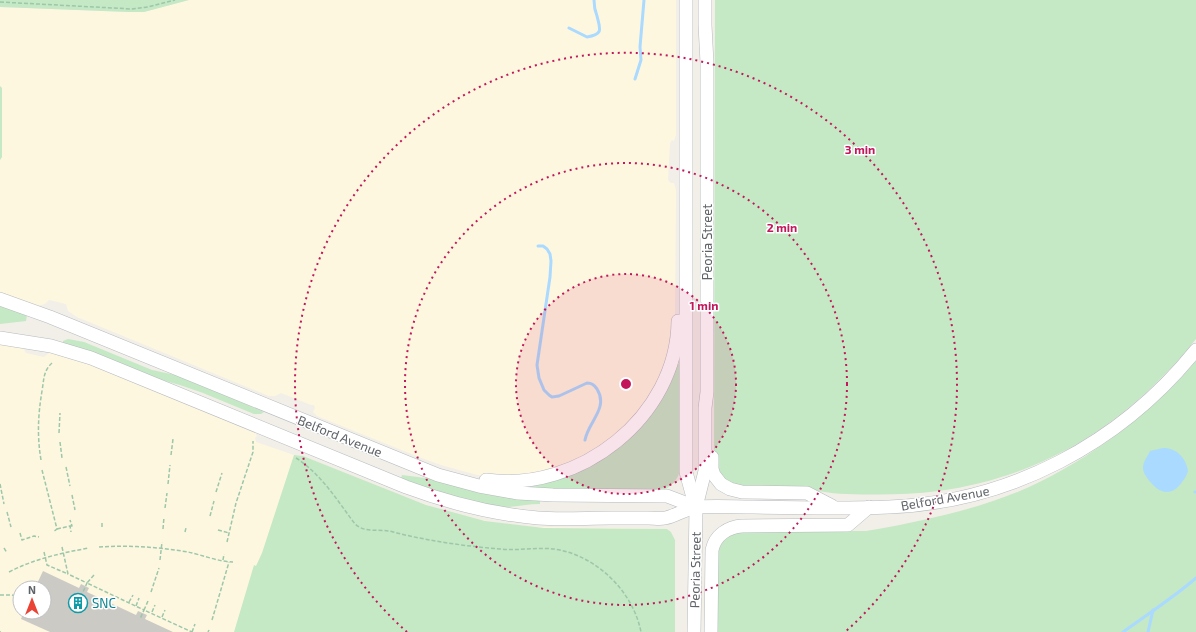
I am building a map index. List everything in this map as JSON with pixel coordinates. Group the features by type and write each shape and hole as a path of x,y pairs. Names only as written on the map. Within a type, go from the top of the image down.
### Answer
{"main road":[{"name":"Peoria Street","path":"686,0 686,472 696,507"},
{"name":"Peoria Street","path":"694,632 696,507 705,472 705,408 707,392 707,86 705,0"},
{"path":"462,482 477,478 498,481 524,480 555,474 577,466 595,457 620,439 634,426 651,404 660,389 673,358 678,334 679,266 686,250"},
{"name":"Belford Avenue","path":"0,299 50,317 425,470 462,482 499,490 538,495 667,496 696,507"},
{"name":"Belford Avenue","path":"0,338 51,346 91,358 406,487 443,500 517,516 560,518 665,518 696,507 869,508 913,505 972,495 1015,483 1051,467 1097,440 1137,410 1163,386 1196,350"},
{"path":"707,392 712,409 712,469 714,475 721,484 730,489 742,492 807,493 835,508"},
{"path":"711,632 712,550 716,540 726,531 734,527 742,526 848,525 869,508"}],"path":[{"path":"0,2 132,9 148,7 175,0"},
{"path":"40,460 38,433 39,407 45,372 52,363"},
{"path":"59,433 60,413"},
{"path":"171,455 173,439"},
{"path":"227,542 241,487 252,454 253,441"},
{"path":"60,442 62,458"},
{"path":"296,458 315,473 344,508 355,524 362,529 391,531 420,539 505,550 540,548 556,550 570,553 590,562 611,578 624,594 637,618 641,632"},
{"path":"168,484 170,465"},
{"path":"66,467 70,486"},
{"path":"42,470 57,529"},
{"path":"216,492 222,473"},
{"path":"0,484 4,504"},
{"path":"165,508 167,493"},
{"path":"72,495 75,510"},
{"path":"210,516 214,501"},
{"path":"7,512 11,527"},
{"path":"163,529 164,517"},
{"path":"70,520 72,526 70,526 71,532"},
{"path":"102,523 102,528"},
{"path":"53,532 57,529 70,526"},
{"path":"185,532 186,528"},
{"path":"218,530 229,533"},
{"path":"20,533 22,540 34,536 39,537"},
{"path":"160,560 162,542"},
{"path":"99,547 134,546 161,548 199,554 233,562"},
{"path":"62,547 68,574"},
{"path":"4,548 7,552"},
{"path":"9,572 45,558 89,548"},
{"path":"44,552 47,565 192,632 195,624"},
{"path":"223,560 224,554"},
{"path":"212,620 229,562"},
{"path":"151,592 159,568"},
{"path":"83,592 87,583 94,575"},
{"path":"0,596 12,595"},
{"path":"129,603 133,595"},
{"path":"136,606 140,598"},
{"path":"140,619 148,601"},
{"path":"151,613 155,605"},
{"path":"162,618 165,610"}],"shaded area":[{"path":"189,0 676,0 676,135 674,141 672,140 670,143 668,180 671,183 674,183 676,190 675,323 673,336 659,381 632,421 595,451 540,474 482,476 441,465 419,457 317,416 313,412 315,408 314,405 281,393 275,396 269,396 77,317 68,311 66,304 49,300 45,304 37,306 0,293 0,160 2,157 2,88 0,86 0,7 144,12"},
{"path":"0,344 23,348 26,353 44,357 49,353 54,352 90,363 254,431 257,436 255,438 256,442 294,455 303,456 444,511 491,522 535,527 667,529 671,532 675,540 675,632 0,632"}],"green space":[{"path":"0,0 189,0 144,12 128,12 0,7"},
{"path":"715,0 1196,0 1196,339 1170,369 1142,396 1113,420 1082,441 1049,458 1014,473 977,484 938,491 904,494 840,494 793,487 755,488 738,487 727,484 714,464"},
{"path":"0,86 2,88 2,157 0,160"},
{"path":"0,304 27,315 26,321 0,324"},
{"path":"68,339 84,342 152,370 180,376 264,412 261,414 254,414 203,393 154,378 63,343 63,341"},
{"path":"1196,361 1196,632 713,632 715,553 727,535 742,531 866,531 916,522 992,502 1027,488 1051,476 1097,449 1139,417 1178,381"},
{"path":"677,364 680,364 680,471 672,485 664,490 554,490 528,488 528,485 601,458"},
{"path":"294,455 303,456 426,505 485,521 544,528 667,529 671,532 675,540 675,632 234,632 254,565 256,566 262,553"},
{"path":"402,475 433,479 540,500 540,504 502,507 485,505 448,496 401,479"}],"water":[{"path":"1168,448 1177,452 1183,458 1188,471 1178,487 1169,492 1156,488 1144,474 1143,469 1143,465 1150,451"}],"building":[{"name":"SNC","path":"43,571 79,588 81,584 89,588 87,592 136,615 138,611 147,615 145,619 173,632 50,632 23,620 52,620 52,580 39,580"}],"waterway":[{"path":"569,28 587,37 596,34 600,30 594,0"},
{"path":"635,79 641,60 640,47 644,0"},
{"path":"538,246 543,246 547,249 550,254 551,261 537,365 539,378 544,390 552,397 559,396 587,383 593,384 597,389 601,402 597,415 587,433 585,440"},
{"path":"1123,632 1196,578"},
{"path":"1148,632 1153,610"}],"place":[{"name":"SNC","path":"78,603"}]}
